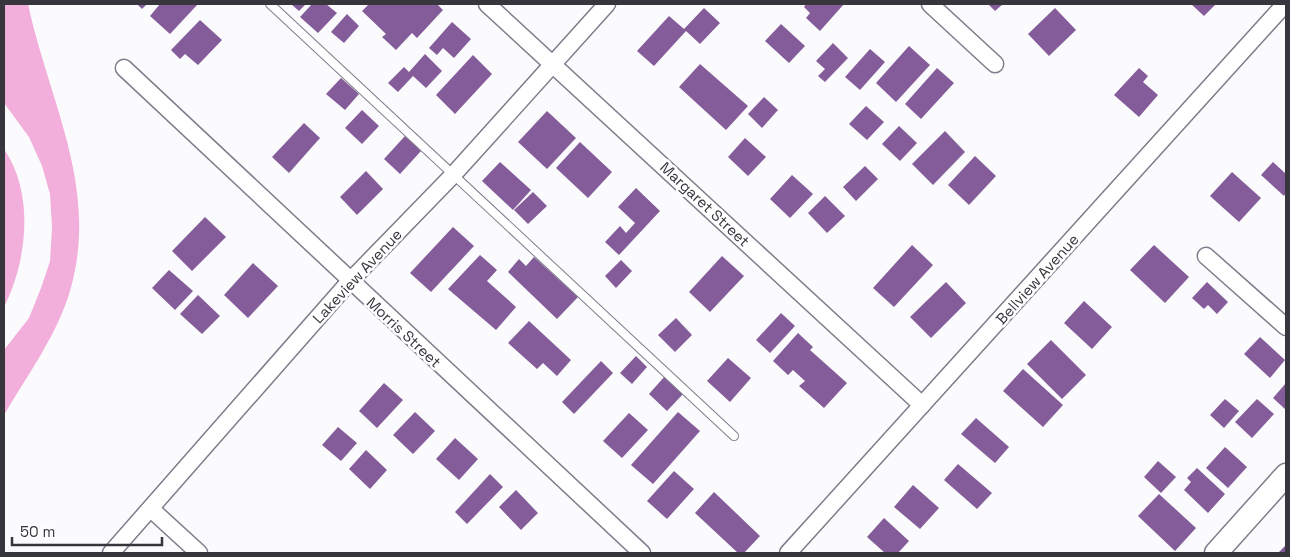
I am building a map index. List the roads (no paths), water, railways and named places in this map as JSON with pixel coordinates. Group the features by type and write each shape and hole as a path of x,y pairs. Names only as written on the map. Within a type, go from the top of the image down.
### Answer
{"street":[{"name":"Margaret Street","path":"487,4 922,405"},
{"name":"Lakeview Avenue","path":"111,553 350,282 453,175 607,4"},
{"path":"930,4 995,64"},
{"name":"Bellview Avenue","path":"788,553 1285,4"},
{"name":"Morris Street","path":"124,68 350,282 642,553"},
{"path":"1206,256 1286,327"},
{"path":"1216,553 1286,475"},
{"path":"151,509 199,553"}],"lane":[{"path":"270,4 734,436"}]}
